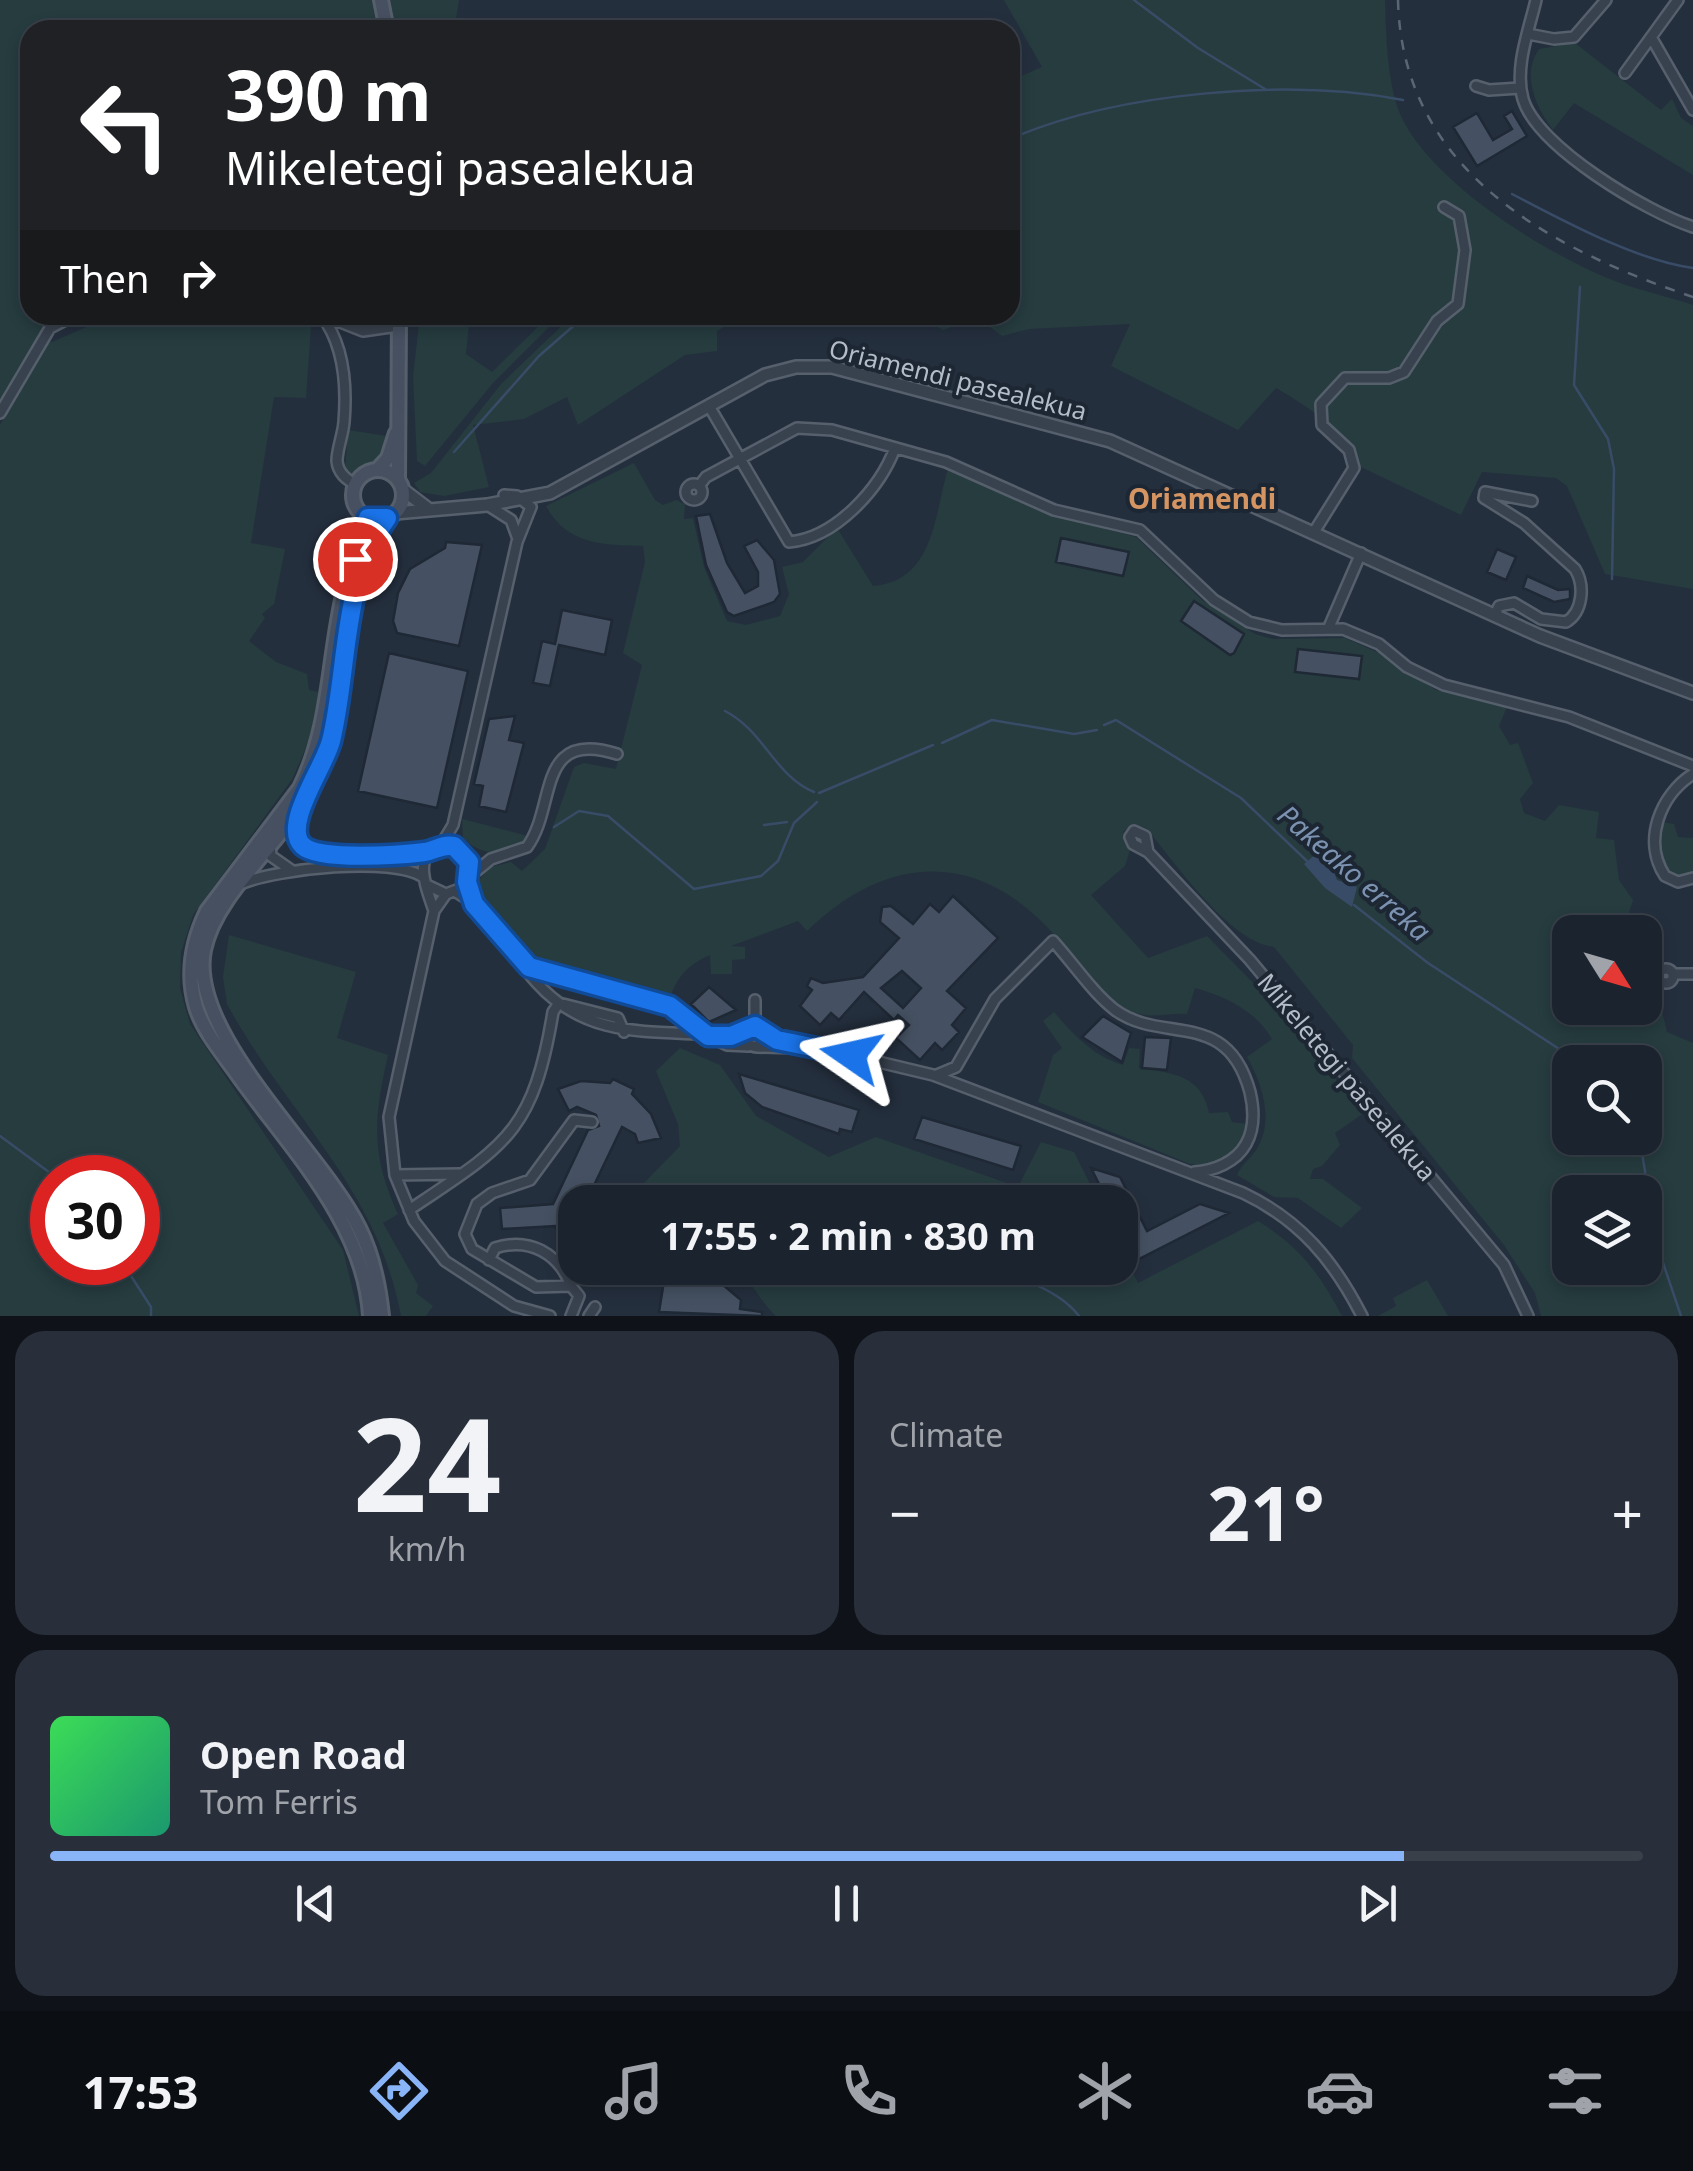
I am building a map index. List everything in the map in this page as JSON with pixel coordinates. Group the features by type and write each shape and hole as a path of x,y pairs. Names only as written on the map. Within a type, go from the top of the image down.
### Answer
{"main road":[{"path":"382,1316 373,1267 359,1227 222,1032 206,999 202,970 205,946 216,920 269,850 325,762 356,588 391,516 402,502 397,431 401,325"},
{"path":"368,518 354,502 356,484 388,458 397,431"},
{"path":"377,470 400,484"},
{"path":"368,518 391,516"},
{"path":"368,518 344,593 318,748 292,810 207,911 197,932 190,975 204,1026 348,1231 362,1271 370,1316"}],"street":[{"path":"1536,0 1520,88 1531,119 1550,140 1657,214 1693,227"},
{"path":"1528,34 1554,39 1574,37 1606,0"},
{"path":"1624,73 1678,0"},
{"path":"1651,37 1693,110"},
{"path":"1476,86 1489,90 1520,88"},
{"path":"1314,532 1354,468 1349,450 1322,424 1322,404 1346,378 1389,378 1404,372 1437,321 1458,304 1464,232 1459,216 1444,206"},
{"path":"0,413 50,328 56,325"},
{"path":"329,325 342,358 344,421 337,463 341,474 356,484"},
{"path":"348,325 363,331 382,325"},
{"name":"Oriamendi pasealekua","path":"391,516 468,504 574,475 740,380 786,362 836,360 1080,425 1495,614 1693,693"},
{"name":"Oriamendi pasealekua","path":"468,504 487,505 550,492 766,375 816,366 869,375 1110,441"},
{"path":"688,410 709,406 740,380"},
{"path":"709,406 783,538 798,542 865,500 886,470 895,448"},
{"path":"698,486 797,428 821,428 895,448 976,472 1054,510 1140,530 1205,593 1249,622 1282,630 1329,627 1364,636 1444,686 1570,717 1693,766"},
{"path":"400,484 427,508"},
{"name":"Oriamendi pasealekua","path":"1495,614 1499,606 1514,603 1541,619 1566,622 1578,608 1581,579 1576,569 1524,524 1484,498 1485,492 1493,491 1532,501"},
{"path":"527,517 550,492"},
{"path":"504,495 523,499 531,506 518,539 453,824 441,845 429,852 422,864 434,911 389,1117 395,1175 408,1210 445,1260 517,1311 550,1316"},
{"path":"487,505 510,520 518,539"},
{"path":"1329,627 1361,553"},
{"path":"434,911 491,859 521,850 532,841 551,779 566,755 586,748 616,754"},
{"path":"1693,774 1663,806 1655,845 1665,876 1678,882 1693,878"},
{"path":"292,810 298,840 314,852 429,852"},
{"path":"453,824 474,904"},
{"path":"441,845 491,859"},
{"path":"269,850 291,870"},
{"name":"Mikeletegi pasealekua","path":"1148,852 1250,960 1504,1265 1528,1316"},
{"path":"243,883 291,870 400,868 474,904 559,1003 590,1022 624,1032 731,1036 808,1047"},
{"path":"934,1075 956,1067 995,1000 1053,941 1120,1013 1198,1032 1239,1065 1249,1088 1253,1121 1249,1140 1230,1161 1191,1172"},
{"path":"521,962 670,1006 708,1036 727,1045 766,1035 934,1075 1243,1193 1278,1211 1318,1246 1340,1275 1362,1316"},
{"path":"1674,974 1693,974"},
{"path":"750,1038 755,1000"},
{"path":"408,1210 503,1146 542,1079 559,1003"},
{"path":"571,1286 545,1290 489,1260 467,1242 470,1214 492,1193 530,1180 574,1120 592,1122"},
{"path":"1230,1161 1229,1183 1243,1193"},
{"path":"395,1175 462,1174"},
{"path":"489,1260 496,1248 506,1245 534,1246 555,1259 579,1296 571,1316"}],"green space":[{"path":"0,0 459,0 456,20 20,20 20,325 53,325 40,336 52,342 91,325 311,327 306,398 274,397 251,543 285,549 274,604 262,614 265,618 249,641 276,662 307,674 309,690 319,692 310,738 293,778 193,915 181,953 180,988 190,1024 343,1250 359,1316 0,1316 0,425 18,392 9,391 0,407"},
{"path":"1004,0 1385,0 1389,67 1397,106 1432,160 1491,212 1559,255 1620,283 1693,305 1693,589 1605,574 1567,486 1556,478 1482,472 1461,515 1359,466 1335,430 1276,388 1238,430 1111,366 1130,324 1029,329 1002,336 987,325 1020,325 1020,77 1042,67 1020,28 1020,20 1015,20"},
{"path":"1575,43 1661,110 1672,99 1681,118 1693,126 1693,175 1574,103 1553,130 1533,91 1531,70 1539,49"},
{"path":"419,325 469,325 466,354 492,372 540,325 551,325 493,383 425,466 417,461 413,377"},
{"path":"563,325 728,325 717,331 717,351 685,355 578,425 567,397 524,419 473,425 489,487 444,496 420,492 414,483 431,473 501,384"},
{"path":"348,430 387,436 381,457 354,475 345,470"},
{"path":"634,463 655,500 663,505 676,500 685,504 684,519 693,518 704,567 727,621 746,625 780,616 789,594 782,567 803,562 837,528 873,586 909,572 928,542 948,469 1045,513 1136,537 1202,600 1255,634 1273,639 1345,638 1379,653 1436,690 1507,707 1499,726 1510,745 1518,743 1533,783 1520,799 1524,813 1545,821 1559,805 1599,812 1596,838 1614,840 1619,880 1633,900 1628,915 1552,915 1552,1025 1662,1025 1662,1011 1667,1032 1693,1043 1693,1316 1541,1316 1535,1293 1504,1245 1352,1058 1353,1045 1274,947 1257,942 1221,916 1146,828 1131,825 1123,832 1131,847 1125,866 1091,895 1148,958 1207,936 1268,998 1364,1113 1335,1133 1340,1145 1322,1166 1313,1169 1310,1179 1323,1179 1362,1208 1341,1228 1298,1198 1274,1197 1237,1175 1256,1150 1265,1127 1261,1090 1247,1057 1272,1039 1257,1020 1229,1000 1195,988 1187,1014 1145,1015 1130,1011 1096,985 1049,929 1020,903 990,885 959,874 928,871 897,876 836,906 807,931 798,921 731,946 745,947 745,959 732,960 732,974 711,974 710,955 684,973 669,1000 573,974 528,957 496,923 483,901 478,881 491,867 511,862 522,871 545,849 574,767 584,763 616,769 642,665 623,653 645,562 643,546 587,540 564,529 546,506"},
{"path":"462,819 528,836 514,849 486,852 463,837"},
{"path":"1661,822 1674,824 1678,837 1693,838 1693,874 1678,877 1663,867 1658,837"},
{"path":"229,935 356,972 337,1038 388,1055 377,1135 383,1172 398,1214 383,1223 418,1285 416,1293 433,1306 426,1316 401,1316 389,1270 351,1189 227,1004 223,977"},
{"path":"1054,1012 1102,1056 1123,1065 1129,1048 1140,1049 1139,1068 1174,1074 1192,1083 1200,1091 1209,1113 1228,1112 1232,1122 1248,1124 1240,1142 1219,1160 1190,1164 1038,1102 1053,1055 1062,1048 1043,1021"},
{"path":"680,1048 720,1065 756,1116 829,1157 876,1137 1012,1185 644,1185 680,1146 678,1124 656,1071"},
{"path":"1041,1142 1074,1152 1090,1185 1019,1185"},
{"path":"1258,1221 1307,1262 1342,1316 776,1316 751,1285 1138,1285"},
{"path":"1427,1280 1448,1316 1378,1316 1396,1306 1393,1298"}],"water":[{"path":"1316,854 1329,858 1337,880 1357,887 1352,907 1325,888 1304,864"}],"building":[{"path":"1512,111 1527,136 1477,166 1453,127 1477,113 1493,140 1512,129 1504,116"},
{"path":"710,514 727,563 745,593 758,586 758,572 744,546 757,540 774,560 780,594 774,602 734,616 727,612 706,565 696,516"},
{"path":"1061,538 1129,552 1123,576 1056,562"},
{"path":"446,542 482,545 459,646 397,633 393,621 398,593 410,569 445,548"},
{"path":"1497,549 1516,557 1506,580 1487,572"},
{"path":"1527,576 1558,590 1570,589 1570,599 1554,602 1523,588"},
{"path":"1194,601 1244,634 1234,653 1230,655 1181,621"},
{"path":"562,610 612,620 605,655 559,645 550,686 533,683 542,641 555,644"},
{"path":"1298,649 1362,656 1359,679 1295,672"},
{"path":"389,653 468,671 437,808 358,791"},
{"path":"515,716 509,740 524,743 506,812 479,806 483,786 474,784 489,719"},
{"path":"953,896 998,938 947,991 966,1008 952,1025 959,1032 942,1050 935,1043 920,1060 896,1038 909,1025 898,1015 894,1020 864,992 839,1020 831,1013 820,1025 800,1006 812,990 807,986 811,978 823,983 863,977 899,938 880,922 882,907 891,906 913,924 930,904 939,912","holes":["902,971 921,988 903,1008 881,988"]},
{"path":"709,987 736,1010 709,1022 691,1004"},
{"path":"1103,1016 1131,1033 1122,1062 1082,1037"},
{"path":"1145,1037 1171,1038 1167,1070 1142,1068"},
{"path":"739,1074 859,1110 852,1132 840,1129 839,1134 762,1107 745,1093"},
{"path":"613,1079 634,1089 632,1094 651,1114 661,1138 638,1143 635,1134 622,1127 594,1185 562,1185 588,1130 599,1126 596,1115 577,1107 569,1111 558,1089 581,1081 610,1083"},
{"path":"922,1117 1021,1146 1013,1170 914,1139"},
{"path":"1091,1168 1120,1177 1124,1185 1100,1185"},
{"path":"558,1193 558,1230 555,1226 502,1229 500,1208 553,1204"},
{"path":"1200,1204 1229,1213 1138,1259 1138,1213 1147,1231"},
{"path":"663,1285 723,1285 741,1300 740,1309 762,1312 762,1316 659,1312"}],"waterway":[{"path":"1134,0 1198,48 1265,89"},
{"path":"1020,135 1101,110 1204,94 1308,90 1403,100"},
{"path":"1512,194 1624,248 1693,268"},
{"path":"1580,287 1574,385 1608,439 1614,469 1612,579"},
{"path":"454,452 539,356 575,325"},
{"path":"725,711 750,730 789,775 814,792"},
{"name":"Pakeako erreka","path":"942,743 992,720 1074,734 1097,730"},
{"name":"Pakeako erreka","path":"1104,725 1116,720 1241,798 1308,862"},
{"name":"Pakeako erreka","path":"819,793 933,745"},
{"path":"554,827 579,811 608,816 694,889 761,876 778,861 794,823 817,802"},
{"path":"764,825 787,822"},
{"name":"Pakeako erreka","path":"1354,905 1428,963 1553,1045"},
{"path":"0,1136 30,1158"},
{"name":"Pakeako erreka","path":"1642,1155 1657,1245 1681,1316"},
{"path":"137,1285 151,1307 151,1316"},
{"path":"1035,1285 1069,1305 1079,1316"}],"railway":[{"path":"1398,0 1406,60 1426,112 1455,156 1493,195 1538,227 1587,254 1693,297"}],"district":[{"name":"Oriamendi","path":"1202,499"}],"route":[{"path":"355,559 368,518 387,518 356,588 335,724 325,762 296,814 296,833 302,845 314,852 351,854 429,852 441,845 454,846 469,862 467,882 474,904 529,967 670,1006 708,1036 731,1036 759,1026 777,1040 851,1055"}]}
